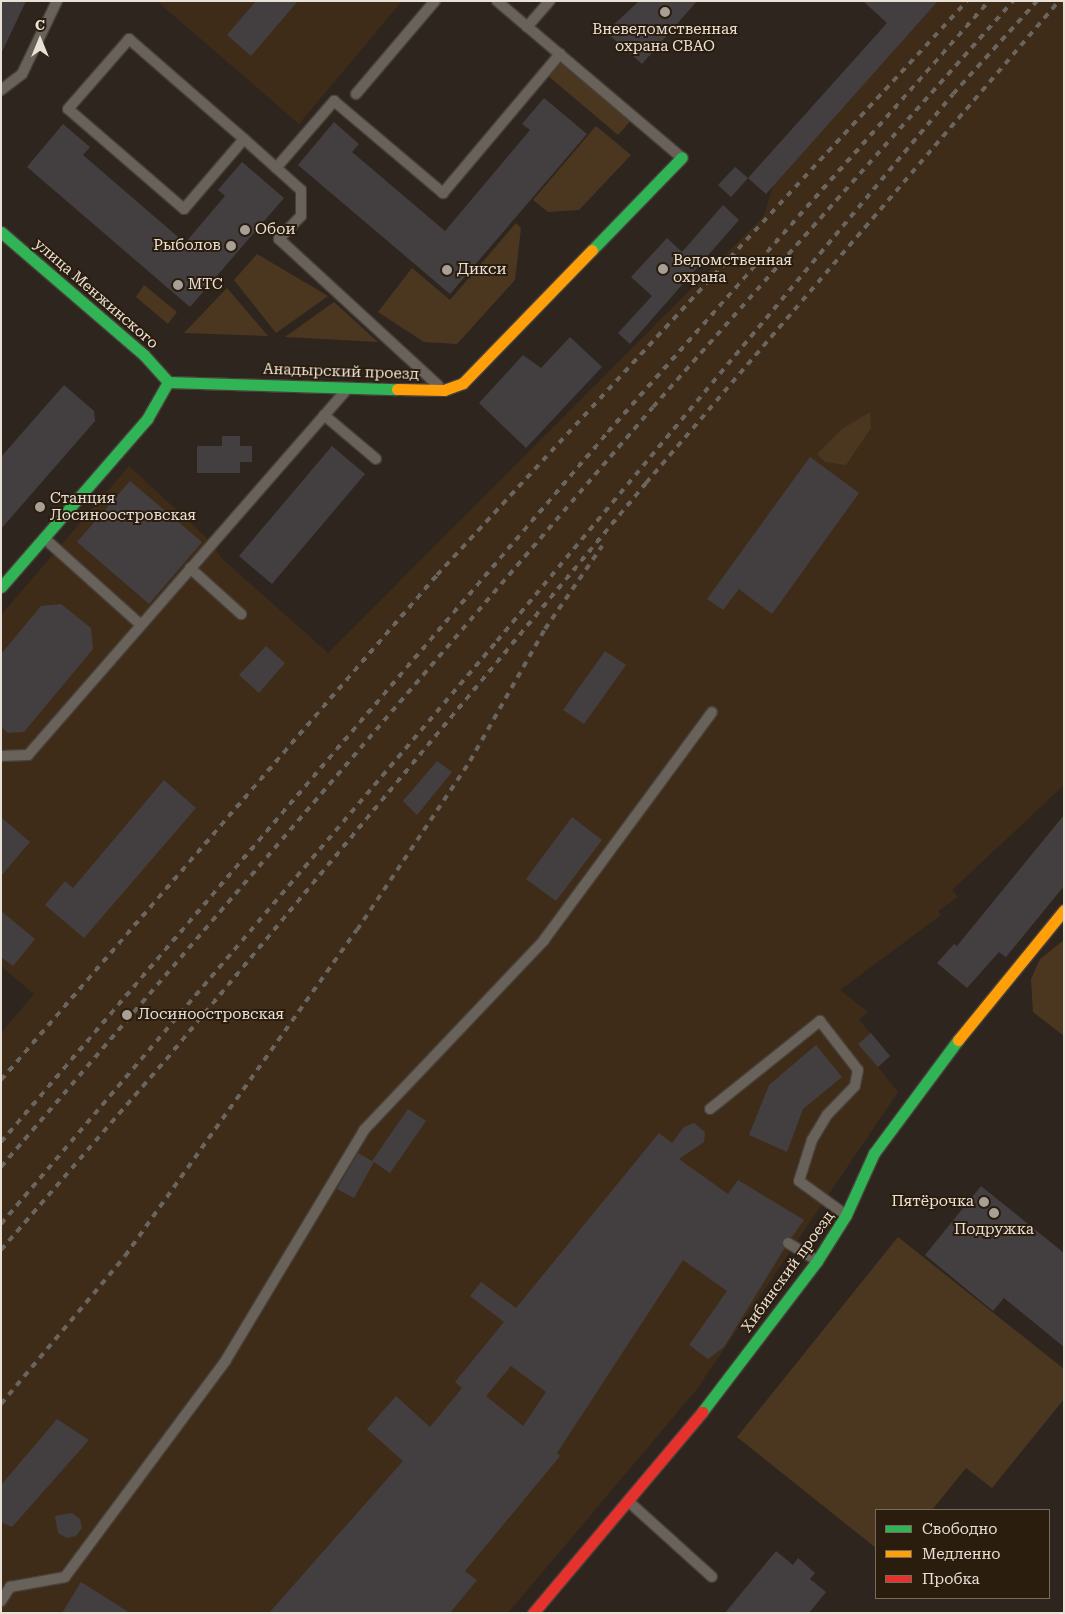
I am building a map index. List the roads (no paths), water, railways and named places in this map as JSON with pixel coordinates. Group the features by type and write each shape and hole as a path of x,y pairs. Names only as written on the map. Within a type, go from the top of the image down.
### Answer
{"street":[{"name":"Анадырский проезд","path":"168,382 444,390 463,384 682,157"},
{"name":"улица Менжинского","path":"1,232 144,355 168,382"},
{"path":"1,587 148,419 168,382"},
{"name":"Хибинский проезд","path":"533,1613 627,1500 692,1426 817,1261 846,1216 874,1153 922,1083 1064,910"}],"lane":[{"path":"1,90 22,74 57,1"},
{"path":"356,94 435,1"},
{"path":"497,1 682,157"},
{"path":"527,27 550,1"},
{"path":"244,139 184,210 68,109 129,40 244,139 301,190 301,216 280,239 444,390"},
{"path":"276,168 334,100 443,193 560,54"},
{"path":"1,756 28,755 349,386"},
{"path":"324,415 376,460"},
{"path":"44,538 141,626"},
{"path":"190,568 241,614"},
{"path":"1,1601 10,1586 65,1577 226,1360 364,1130 544,940 712,712"},
{"path":"710,1109 820,1021 858,1070 855,1086 827,1115 812,1140 799,1181 846,1216"},
{"path":"788,1243 817,1261"},
{"path":"627,1500 712,1577"}],"railway":[{"path":"1,1080 437,575 967,1"},
{"path":"1,1142 608,432 989,1"},
{"path":"1,1167 653,407 1013,1"},
{"path":"1,1224 497,641 953,94 1037,1"},
{"path":"1,1250 174,1050 646,483 1059,1"},
{"path":"1,1404 125,1256 357,930 470,761 545,629 602,546"}],"place":[{"name":"Вневедомственная охрана СВАО","path":"665,12"},
{"name":"Обои","path":"245,230"},
{"name":"Рыболов","path":"231,246"},
{"name":"Ведомственная охрана","path":"663,269"},
{"name":"Дикси","path":"447,270"},
{"name":"МТС","path":"178,285"},
{"name":"Станция Лосиноостровская","path":"40,507"},
{"name":"Лосиноостровская","path":"127,1015"},
{"name":"Пятёрочка","path":"984,1202"},
{"name":"Подружка","path":"994,1213"}]}
